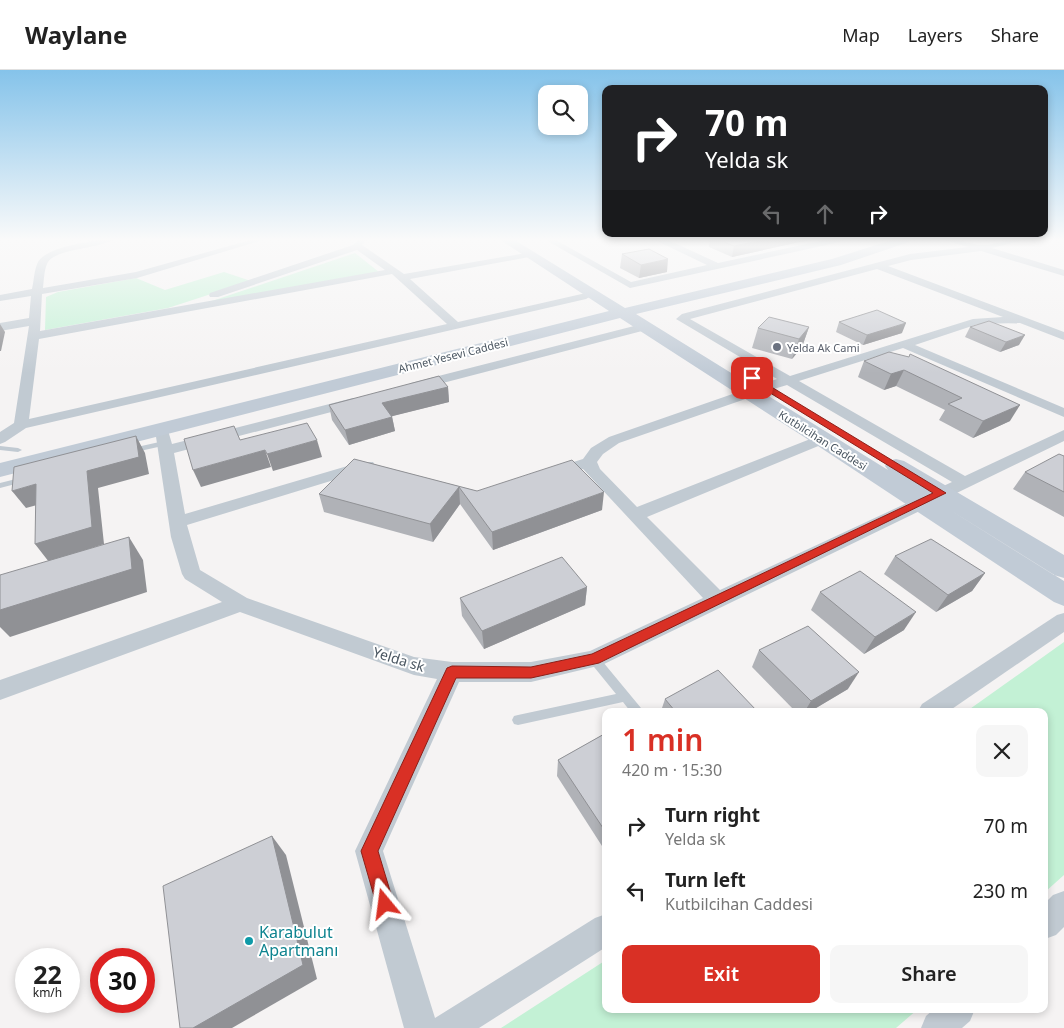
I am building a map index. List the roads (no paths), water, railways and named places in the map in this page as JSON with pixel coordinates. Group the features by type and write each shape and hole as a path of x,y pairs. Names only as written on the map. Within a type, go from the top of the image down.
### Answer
{"main road":[{"path":"567,316 586,303 586,296 573,284"},
{"name":"Kutbilcihan Caddesi","path":"577,284 675,339 931,498 1064,595"},
{"name":"Kutbilcihan Caddesi","path":"600,284 627,311"},
{"path":"604,284 608,287 629,292 673,295 666,308 666,316 675,339"},
{"name":"Ahmet Yesevi Caddesi","path":"1,470 164,441 511,340 627,311 673,295 717,284"},
{"name":"Ahmet Yesevi Caddesi","path":"673,295 729,284"},
{"name":"Ahmet Yesevi Caddesi","path":"1,470 18,450 567,316 627,311"},
{"name":"Kutbilcihan Caddesi","path":"758,390 822,439 1064,568"}],"street":[{"path":"21,425 38,284"},
{"path":"0,298 86,284"},
{"path":"155,315 250,284"},
{"path":"33,336 340,284"},
{"path":"409,284 455,325"},
{"path":"623,284 630,286 640,284"},
{"path":"810,284 686,316 682,319 964,482"},
{"path":"925,284 1064,336"},
{"path":"0,439 21,425 586,296"},
{"path":"406,388 627,311"},
{"path":"543,476 589,462 597,451 614,440 788,380 977,321 1022,320"},
{"path":"0,327 35,321"},
{"path":"903,344 1064,413"},
{"path":"164,441 368,398"},
{"path":"931,498 1064,435"},
{"path":"634,515 822,439"},
{"name":"Yelda sk","path":"164,441 177,522 192,574 240,604 414,666 452,672 531,672 594,659 931,498"},
{"path":"589,462 592,471 717,600"},
{"path":"177,522 335,474 372,464 382,466"},
{"path":"0,690 240,604"},
{"path":"934,708 1064,620"},
{"path":"421,1028 369,851 452,672"},
{"path":"1048,921 1064,906"},
{"path":"448,1028 602,932"},
{"path":"938,1028 954,1013"}],"lane":[{"path":"127,452 164,441"},
{"path":"0,448 18,450"},
{"path":"1,470 36,476"},
{"path":"594,659 634,708"},
{"path":"518,720 625,698"}],"place":[{"name":"Yelda Ak Cami","path":"777,347"},
{"name":"Karabulut Apartmanı","path":"249,941"}]}
